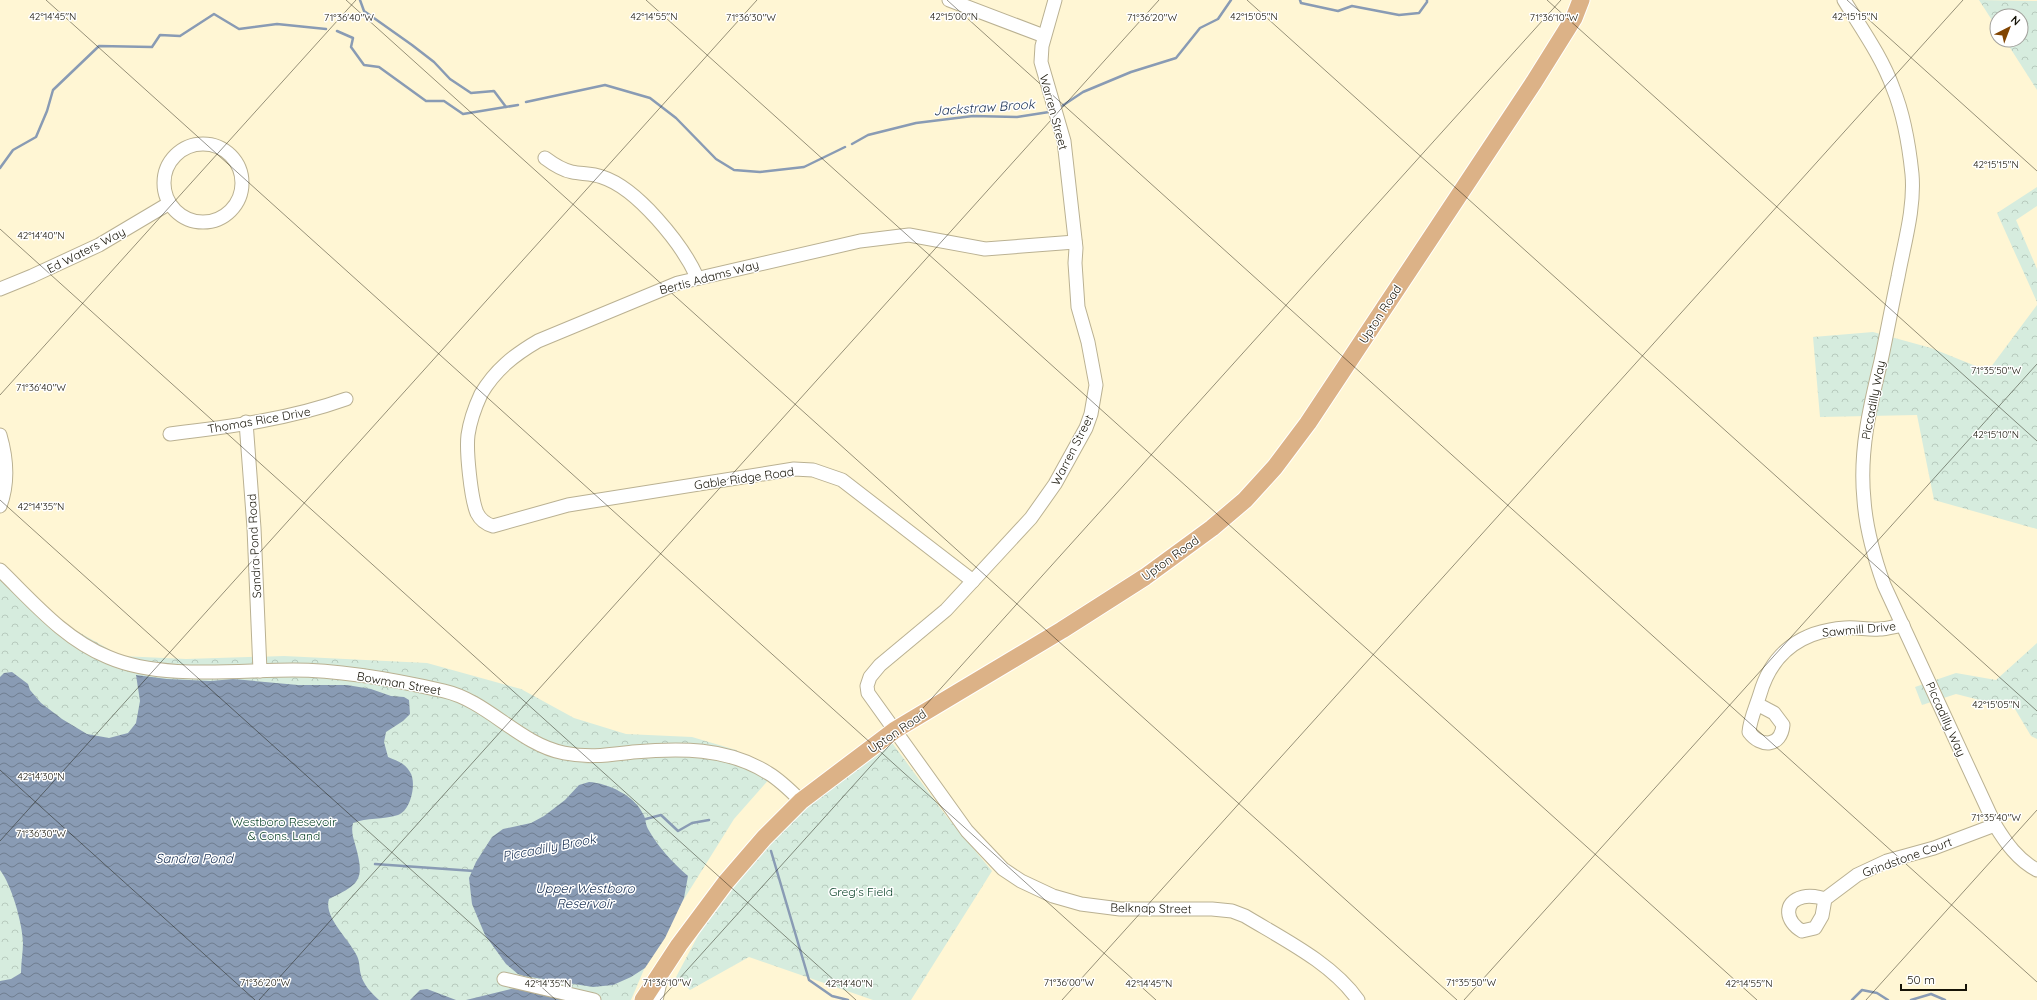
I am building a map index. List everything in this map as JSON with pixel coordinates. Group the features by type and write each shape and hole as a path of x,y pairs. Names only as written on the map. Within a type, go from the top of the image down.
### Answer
{"main road":[{"name":"Upton Road","path":"643,1000 663,969 726,882 801,801 895,730 1062,630 1145,577 1212,528 1245,500 1275,467 1308,423 1534,82 1574,18 1581,0"}],"street":[{"path":"949,0 1044,36"},
{"name":"Warren Street","path":"895,730 868,693 867,686 870,677 880,665 946,610 1045,500 1086,428 1091,414 1096,385 1088,342 1078,307 1075,242 1064,141 1041,62 1044,36 1055,0"},
{"name":"Piccadilly Way","path":"1844,0 1878,57 1893,87 1902,114 1912,176 1912,202 1867,421 1863,475 1867,526 1884,586 1904,625 1995,825 2006,843 2021,859 2037,870"},
{"path":"208,144 216,146 231,155 241,169 243,191 237,203 223,217 213,221 191,221 178,216 168,204 164,190 164,173 170,162 186,148 193,145 208,144"},
{"path":"545,158 557,166 571,172 601,176 623,186 666,230 688,259 697,277"},
{"name":"Ed Waters Way","path":"0,289 99,245 168,204"},
{"name":"Bertis Adams Way","path":"485,523 478,514 473,498 468,436 473,414 481,395 504,364 518,352 538,341 656,290 697,277 860,241 909,235 985,249 1075,242"},
{"name":"Thomas Rice Drive","path":"170,434 317,409 346,399"},
{"name":"Sandra Pond Road","path":"246,422 254,528 260,671"},
{"path":"0,435 7,473 5,492 0,506"},
{"name":"Gable Ridge Road","path":"485,523 493,526 568,504 794,469 813,470 842,480 973,581"},
{"name":"Bowman Street","path":"0,570 63,630 108,658 137,666 177,671 295,670 329,672 387,680 447,691 481,708 546,747 562,752 602,757 661,750 690,750 719,753 745,761 768,773 801,801"},
{"name":"Sawmill Drive","path":"1756,704 1766,675 1780,656 1796,642 1826,631 1846,628 1880,629 1904,625"},
{"name":"Belknap Street","path":"895,730 973,838 1003,869 1026,884 1053,896 1081,904 1120,909 1212,909 1232,912 1245,916 1324,966 1344,983 1358,1000"},
{"name":"Grindstone Court","path":"1825,899 1857,875 1887,861 1945,844 1995,825"},
{"path":"656,1000 663,969"},
{"path":"504,979 594,1000"}],"green space":[{"path":"1979,0 2037,1 2037,90 2010,48 2029,48 2029,8 1989,8 1989,16"},
{"path":"2037,187 2037,206 2016,220 2037,269 2037,302 1997,213"},
{"path":"2037,305 2037,529 1934,500 1917,415 1820,417 1813,337 1873,332 1931,348 1988,371"},
{"name":"Westboro Resevoir & Cons. Land","path":"0,570 34,607 121,656 186,659 284,656 427,663 521,689 574,718 626,734 692,737 736,750 771,777 734,819 679,907 645,967 631,1000 0,1000"},
{"path":"2037,643 2037,739 2031,736 2015,709 1956,694 1922,705 1915,687 1956,673 1996,680"},
{"name":"Greg's Field","path":"890,740 947,817 992,871 911,1000 873,1000 749,957 690,990 676,977 700,932 774,835 820,794"}],"water":[{"name":"Sandra Pond","path":"12,672 28,684 30,690 41,703 62,719 87,734 109,738 128,733 136,723 140,701 136,675 167,679 211,681 233,679 298,685 347,685 371,689 391,696 404,697 409,700 410,714 403,721 386,732 384,742 388,757 403,764 410,772 413,782 412,796 406,808 398,815 353,823 352,834 360,865 360,873 354,884 340,894 329,899 328,906 333,921 357,956 364,982 379,1000 0,1000 0,981 11,979 21,973 23,946 21,925 16,904 9,885 0,870 0,677 4,673"},
{"name":"Upper Westboro Reservoir","path":"589,782 612,788 627,796 634,802 644,816 647,827 656,842 671,860 688,876 684,898 665,938 645,968 631,977 613,985 593,987 524,976 518,974 506,964 485,935 472,904 469,878 476,862 492,837 503,829 531,823 544,816 565,800 579,785"},
{"path":"427,989 456,1000 410,1000 420,990"},
{"path":"511,989 534,990 586,1000 466,1000"}],"waterway":[{"path":"360,0 364,11 434,62 450,79 471,93 494,91 506,107"},
{"name":"Jackstraw Brook","path":"1062,106 1083,92 1131,72 1176,58 1200,28 1218,19 1231,0"},
{"name":"Jackstraw Brook","path":"1300,0 1301,3 1338,11 1352,6 1399,15 1419,13 1427,0"},
{"name":"Jackstraw Brook","path":"0,168 13,150 36,137 47,111 53,90 99,46 152,47 160,35 180,36 214,14 239,29 277,24 326,29"},
{"name":"Jackstraw Brook","path":"337,31 353,38 351,47 364,65 379,67 426,101 444,101 463,114 518,105"},
{"name":"Jackstraw Brook","path":"526,102 605,85 650,98 676,118 716,159 734,170 760,172 804,167 845,147"},
{"name":"Jackstraw Brook","path":"852,144 868,135 916,123 973,116 1017,117 1049,112"},
{"name":"Piccadilly Brook","path":"642,820 661,815 678,831 692,823 709,820"},
{"name":"Piccadilly Brook","path":"771,851 809,980 832,996 848,1000"},
{"name":"Piccadilly Brook","path":"375,864 474,871"},
{"name":"Piccadilly Brook","path":"1852,1000 1862,990 1877,993 1888,1000"},
{"name":"Piccadilly Brook","path":"1911,1000 1931,994 1945,1000"}]}
